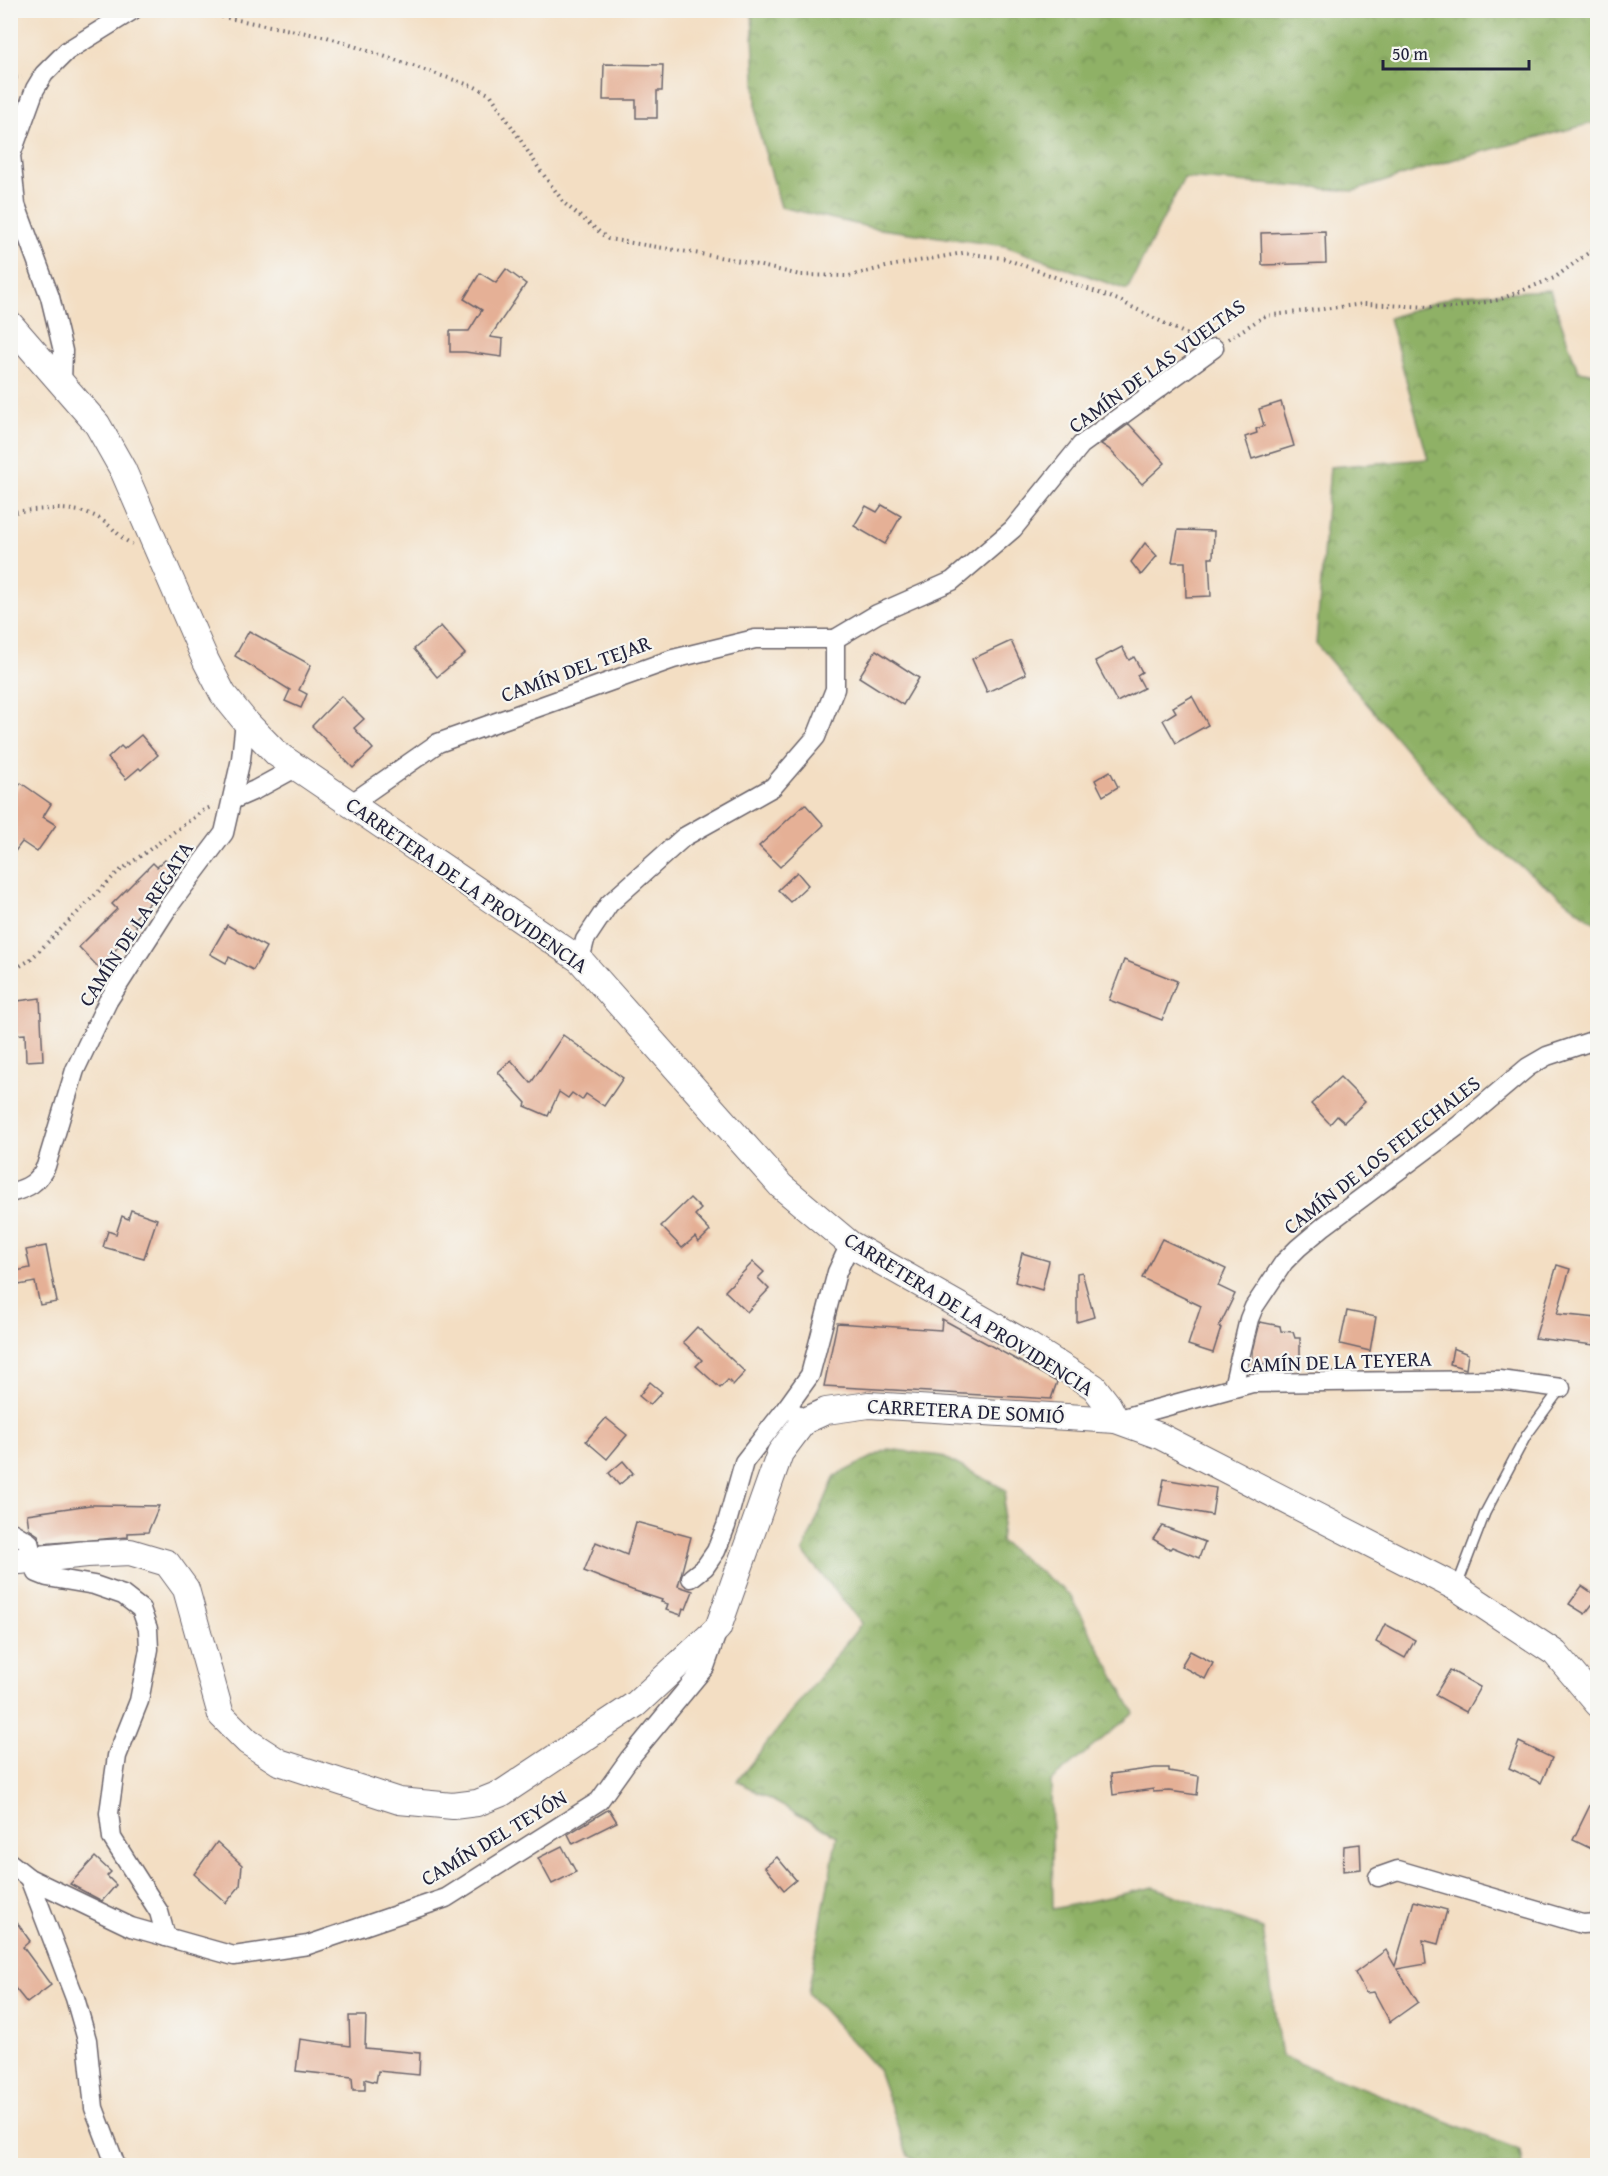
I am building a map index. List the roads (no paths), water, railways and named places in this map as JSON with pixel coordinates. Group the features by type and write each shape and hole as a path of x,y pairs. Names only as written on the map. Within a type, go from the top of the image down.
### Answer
{"street":[{"path":"62,382 63,351 50,297 16,205 11,155 35,89 44,74 67,51 133,10"},
{"name":"CARRETERA DE LA PROVIDENCIA","path":"10,324 97,424 123,470 206,661 223,694 245,722 277,754 580,960 781,1186 850,1244 1023,1342 1094,1387 1108,1404 1116,1420"},
{"name":"CAMÍN DE LAS VUELTAS","path":"835,639 877,614 952,581 1013,529 1081,445 1214,348"},
{"name":"CAMÍN DEL TEJAR","path":"352,803 438,743 673,659 755,639 835,639"},
{"path":"580,960 585,940 609,904 684,837 773,787 816,737 835,689 835,639"},
{"name":"CAMÍN DE LA REGATA","path":"10,1193 29,1187 41,1177 75,1070 108,1001 170,906 224,832 241,759 245,722"},
{"path":"241,759 252,774 268,783"},
{"path":"232,800 297,767"},
{"name":"CAMÍN DE LOS FELECHALES","path":"1233,1387 1254,1307 1284,1262 1298,1248 1458,1126 1528,1066 1547,1056 1598,1039"},
{"path":"23,1562 87,1554 130,1552 167,1563 186,1589 221,1715 248,1742 279,1762 399,1801 453,1806 477,1803 502,1793 636,1704 718,1628 810,1375 837,1272 850,1244"},
{"name":"CAMÍN DE LA TEYERA","path":"1116,1420 1173,1406 1233,1387 1266,1383 1500,1380 1561,1388"},
{"name":"CARRETERA DE SOMIÓ","path":"796,1414 869,1404 1116,1420 1160,1436 1457,1588 1555,1653 1598,1704"},
{"path":"691,1578 705,1567 716,1551 726,1526 744,1462 796,1414"},
{"path":"10,1532 29,1542 23,1562"},
{"path":"23,1562 47,1577 94,1585 123,1595 141,1609 148,1629 149,1649 139,1701 117,1756 109,1813 112,1838 159,1912 166,1937"},
{"name":"CAMÍN DEL TEYÓN","path":"10,1863 29,1878 131,1927 234,1956 308,1945 446,1898 599,1801 628,1759 705,1667 718,1628"},
{"path":"1378,1877 1398,1870 1582,1924 1598,1923"},
{"path":"29,1878 75,1998 87,2040 94,2108 116,2166"}],"lane":[{"path":"1457,1588 1485,1513 1526,1436 1561,1388"}]}
